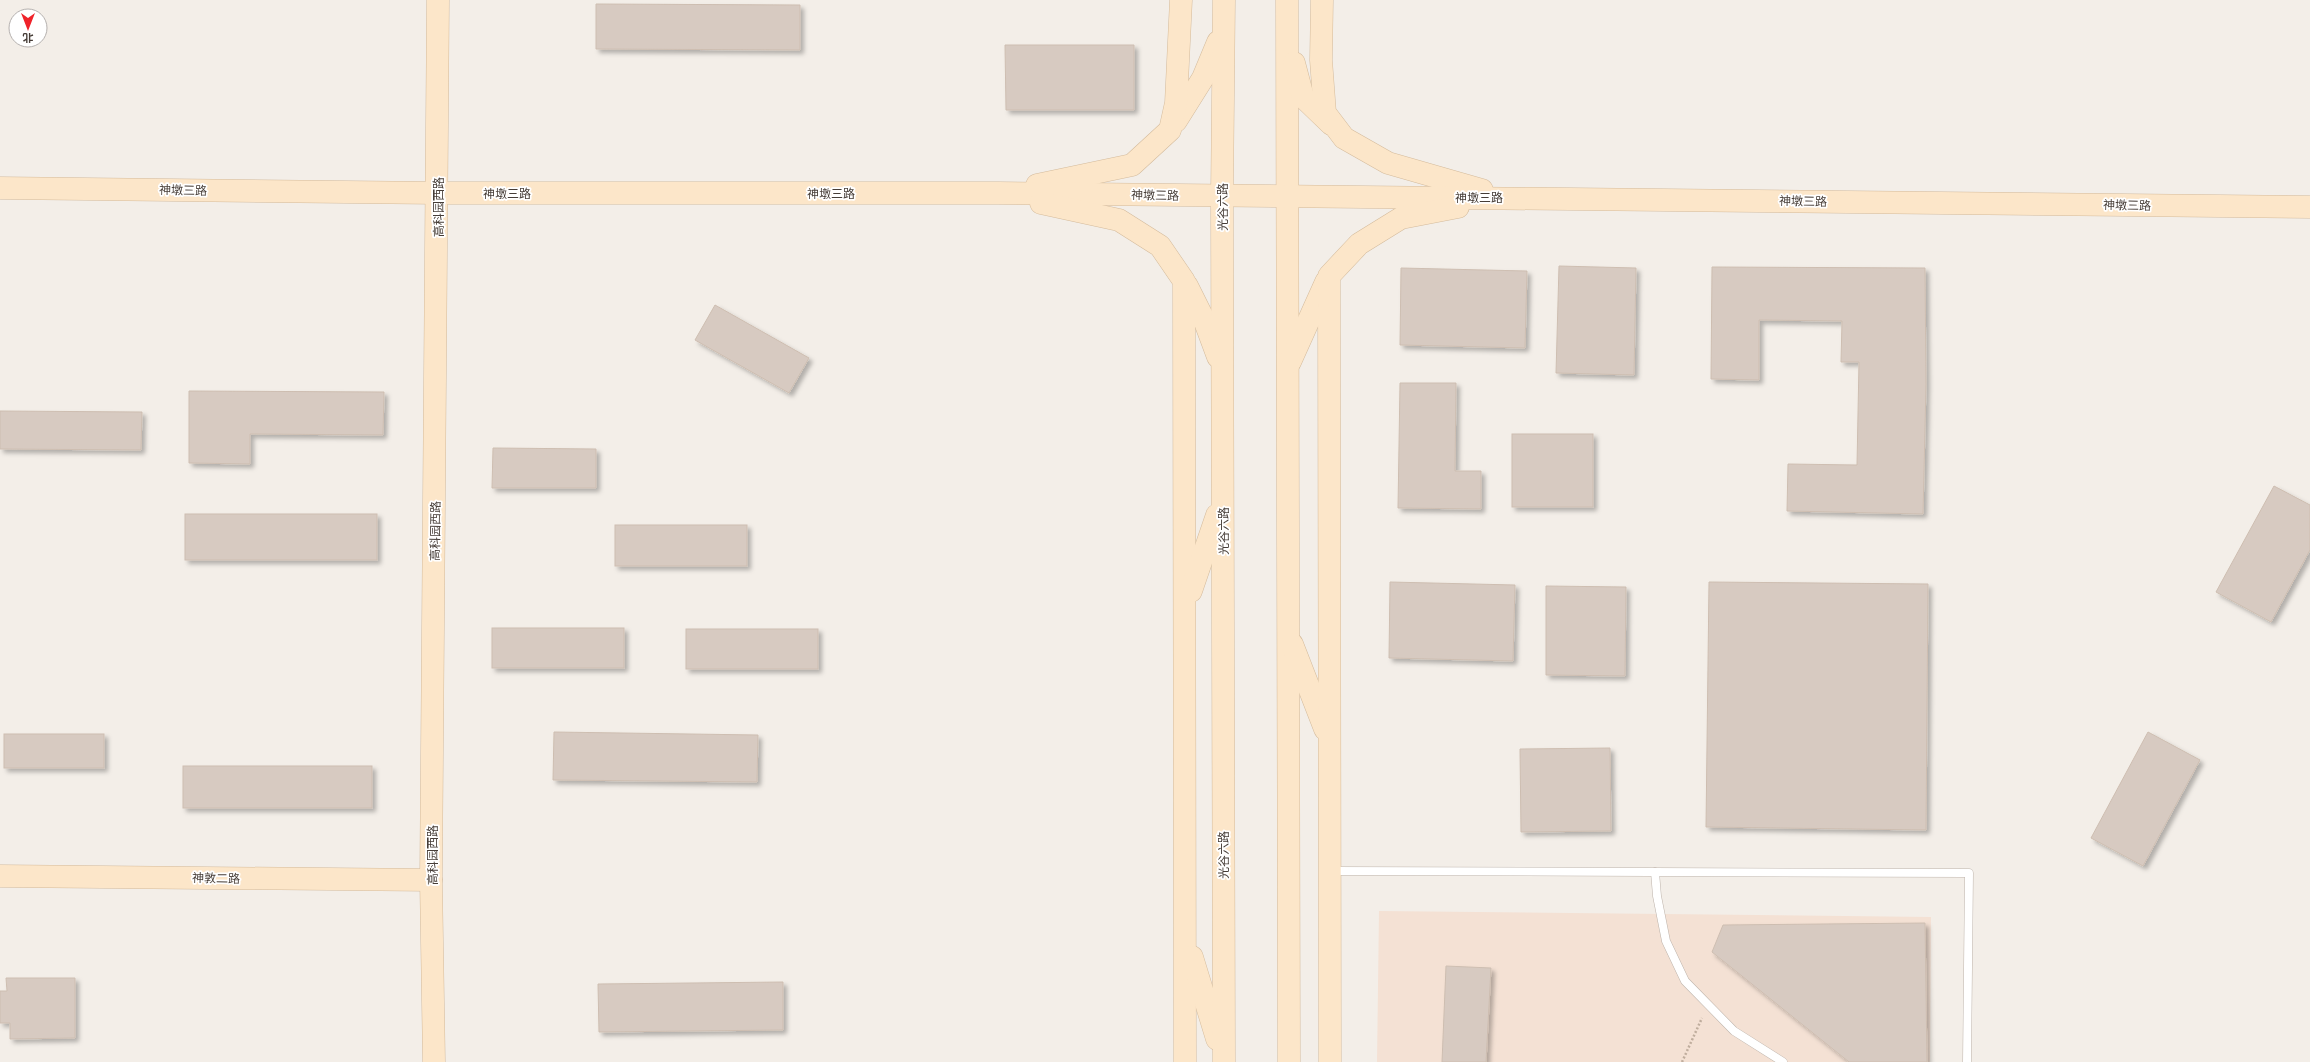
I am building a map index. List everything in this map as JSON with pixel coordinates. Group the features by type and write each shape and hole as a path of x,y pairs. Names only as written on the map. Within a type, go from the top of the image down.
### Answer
{"street":[{"name":"高科园西路","path":"434,1062 431,880 438,193 438,0"},
{"path":"1170,130 1176,103 1181,0"},
{"name":"光谷六路","path":"1224,0 1222,32 1224,1062"},
{"path":"1287,0 1286,198 1289,1062"},
{"path":"1322,0 1321,60 1325,113 1344,138"},
{"path":"998,193 1132,164 1170,130 1203,78 1222,32"},
{"path":"1287,37 1304,97 1344,138 1388,163 1508,197"},
{"name":"神墩三路","path":"0,188 438,193 998,193 1286,198 1508,197 2310,207"},
{"path":"998,193 1119,220 1160,246 1184,281 1204,322 1222,369"},
{"path":"1287,370 1329,276 1359,244 1401,218 1508,197"},
{"path":"1329,276 1330,1062"},
{"path":"1184,281 1185,1062"},
{"path":"1185,607 1222,499"},
{"path":"1287,631 1330,742"},
{"name":"神敦二路","path":"0,876 431,880"},
{"path":"1185,935 1224,1062"}],"lane":[{"path":"1330,871 1969,873 1967,1062"},
{"path":"1655,872 1657,896 1666,941 1685,981 1734,1031 1783,1062"}],"path":[{"path":"1682,1062 1704,1016"}],"shaded area":[{"path":"1379,911 1931,917 1930,1062 1377,1062"}],"building":[{"path":"596,4 800,5 800,50 596,49"},
{"path":"1005,45 1134,45 1134,110 1006,110"},
{"path":"1559,266 1636,268 1634,375 1556,373"},
{"path":"1712,267 1925,268 1926,384 1923,514 1787,511 1788,464 1857,465 1859,362 1841,362 1842,321 1759,320 1759,380 1711,379"},
{"path":"1401,268 1527,271 1525,348 1400,345"},
{"path":"715,305 809,358 789,393 695,340"},
{"path":"1400,383 1456,383 1455,471 1481,471 1481,509 1398,508"},
{"path":"189,391 384,392 383,435 250,434 250,464 189,463"},
{"path":"0,411 142,412 141,450 0,449"},
{"path":"1512,434 1593,434 1593,507 1512,507"},
{"path":"493,448 596,449 596,488 492,488"},
{"path":"2274,486 2310,505 2310,550 2271,622 2216,592"},
{"path":"185,514 377,514 377,560 185,560"},
{"path":"615,525 747,525 747,566 615,566"},
{"path":"1390,582 1515,585 1513,661 1389,658"},
{"path":"1709,582 1928,584 1926,830 1706,827"},
{"path":"1546,586 1626,587 1625,676 1546,675"},
{"path":"492,628 624,628 624,668 492,668"},
{"path":"686,629 818,629 818,669 686,669"},
{"path":"554,732 758,735 757,782 553,780"},
{"path":"2148,732 2200,760 2143,866 2091,838"},
{"path":"4,734 104,734 104,768 4,768"},
{"path":"1610,748 1611,831 1521,832 1520,749"},
{"path":"183,766 372,766 372,808 183,808"},
{"path":"1925,923 1927,1062 1849,1062 1712,952 1723,925"},
{"path":"1446,966 1491,968 1486,1062 1442,1062"},
{"path":"6,978 75,978 75,1038 10,1039 10,1023 0,1023 0,991 7,991"},
{"path":"783,982 783,1030 599,1032 598,984"}]}
